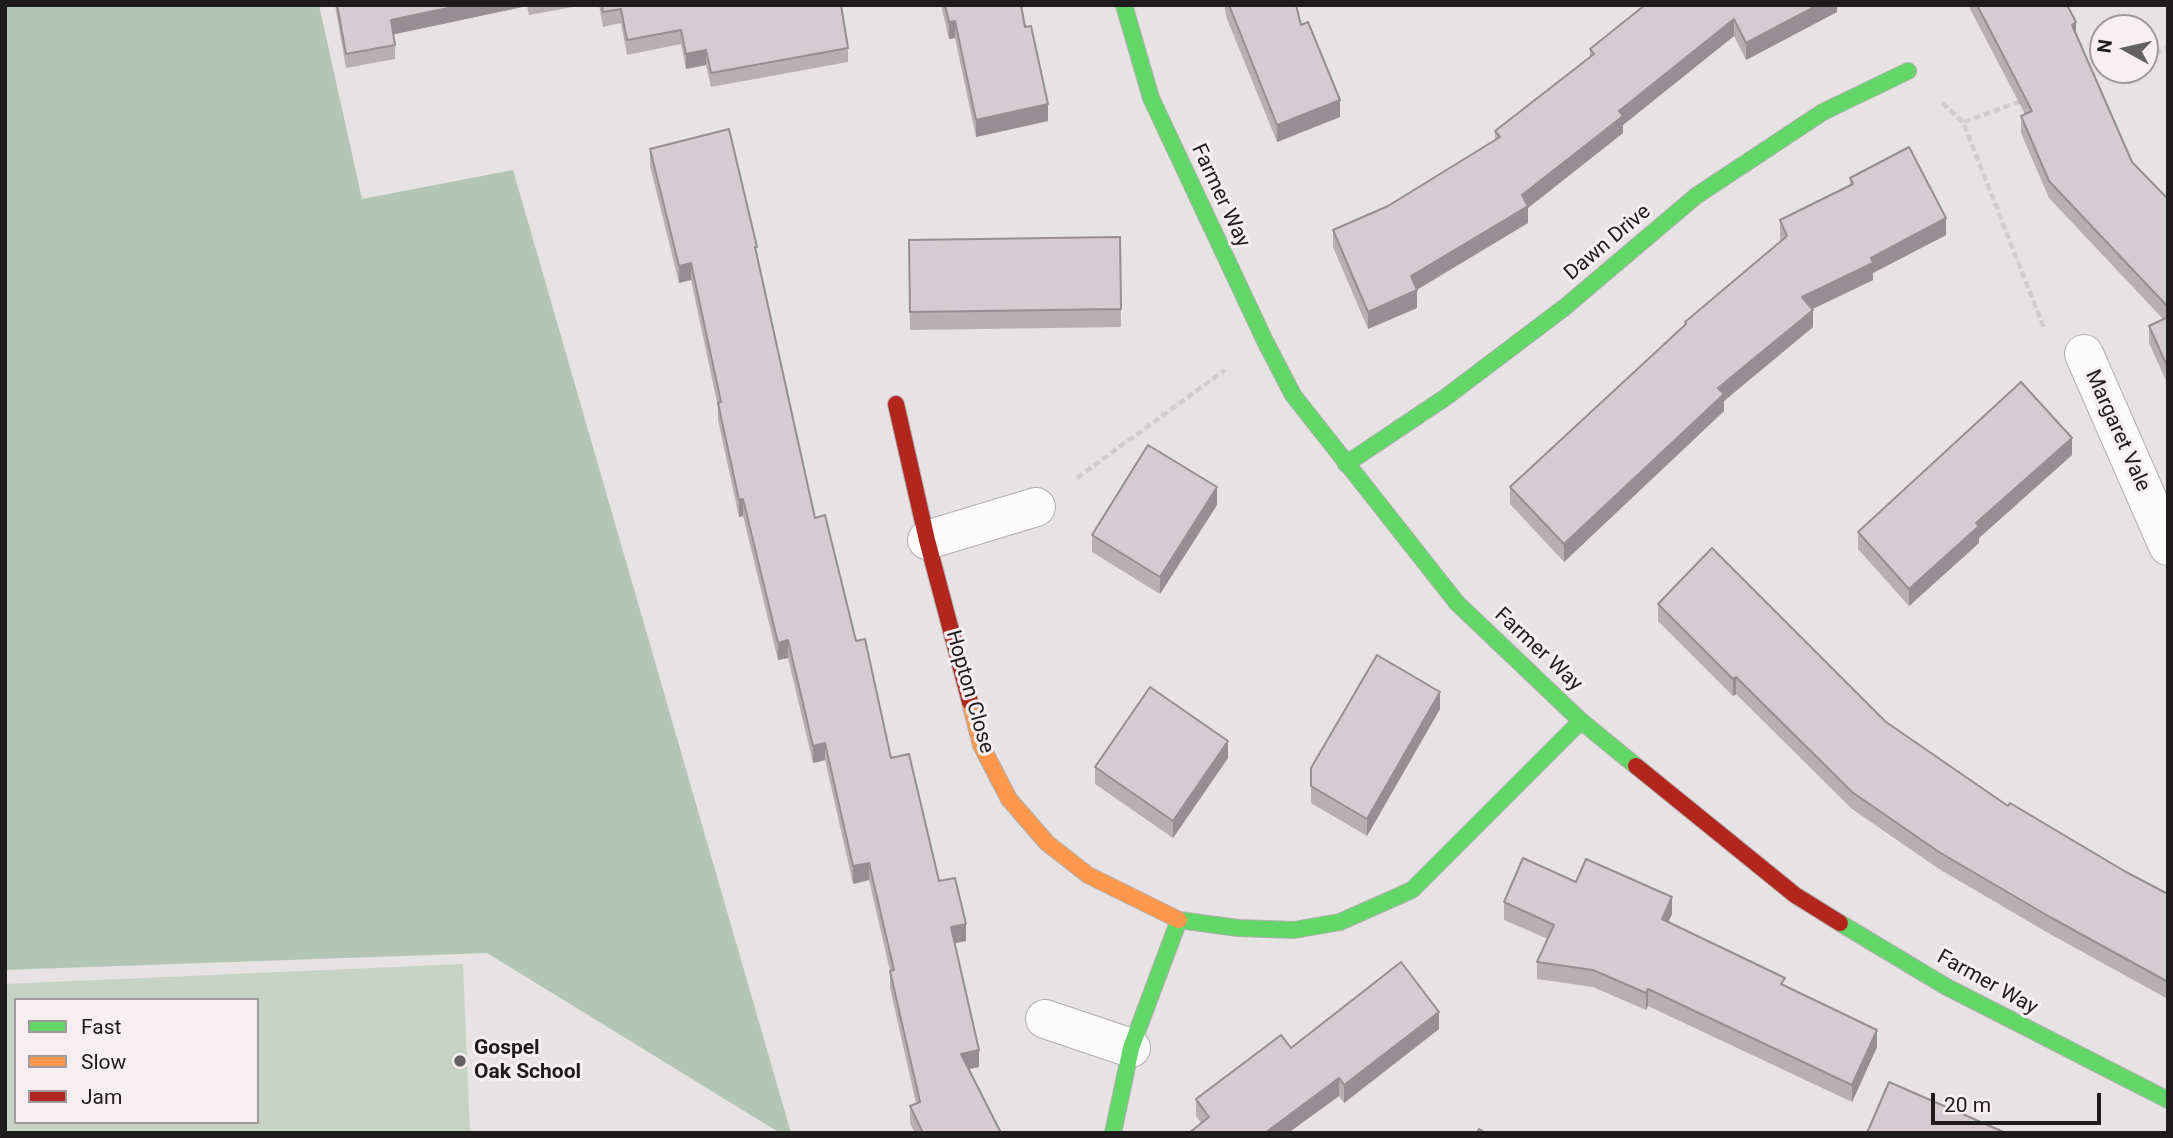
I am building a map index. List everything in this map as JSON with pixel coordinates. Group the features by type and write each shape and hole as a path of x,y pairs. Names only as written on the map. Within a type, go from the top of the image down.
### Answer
{"street":[{"name":"Farmer Way","path":"1124,5 1151,98 1293,395 1457,603 1581,721 1796,895 1945,986 2168,1100"},
{"name":"Dawn Drive","path":"1346,464 1446,397 1565,307 1696,196 1823,112 1908,71"},
{"name":"Margaret Vale","path":"2084,355 2168,546"},
{"name":"Hopton Close","path":"896,404 927,540 981,745 1009,799 1047,843 1088,874 1137,901 1179,920 1238,928 1294,930 1340,922 1412,890 1581,721"},
{"path":"927,540 1036,507"},
{"path":"1113,1133 1130,1048 1179,920"},
{"path":"1045,1019 1130,1048"}],"path":[{"path":"1908,71 1963,122 2045,330 2084,355"},
{"path":"2081,79 2089,76"},
{"path":"1963,122 2029,99"},
{"path":"1036,507 1265,341"}],"shaded area":[{"path":"463,964 470,1133 5,1133 5,984"}],"green space":[{"path":"5,5 319,5 362,199 513,170 791,1133 780,1133 487,953 5,970"}],"building":[{"path":"337,5 462,5 391,20 395,45 346,54"},
{"path":"602,5 841,5 848,48 711,73 706,50 686,54 681,30 627,40 621,9 603,12"},
{"path":"945,5 1021,5 1025,27 1031,26 1048,104 976,120 955,21 949,22"},
{"path":"1229,5 1296,5 1301,25 1308,22 1340,100 1277,125"},
{"path":"1645,5 1818,5 1746,43 1734,19 1619,111 1623,116 1522,195 1528,206 1411,276 1417,290 1368,312 1333,230 1388,206 1500,137 1495,131 1594,54 1590,49"},
{"path":"1977,5 2067,5 2076,22 2072,25 2089,64 2089,84 2098,84 2132,162 2168,199 2168,307 2049,181 2021,116 2032,111"},
{"path":"729,129 815,518 825,515 856,641 865,639 891,758 909,754 939,881 955,878 966,924 951,927 979,1050 961,1054 1001,1133 923,1133 910,1106 920,1102 890,971 894,970 869,863 853,866 825,743 813,746 788,640 778,643 743,499 739,500 691,263 679,266 650,149"},
{"path":"1909,147 1946,218 1871,258 1873,263 1802,297 1813,310 1718,388 1724,394 1564,544 1510,487 1686,324 1685,322 1787,236 1780,220 1853,184 1850,178"},
{"path":"1120,237 1121,309 910,312 909,240"},
{"path":"2168,317 2168,368 2149,326"},
{"path":"2021,382 2072,438 1976,523 1979,526 1909,589 1858,532"},
{"path":"1148,445 1217,487 1160,577 1092,535"},
{"path":"1712,548 1886,722 2008,806 2010,803 2168,894 2168,982 1939,852 1852,792 1736,677 1733,679 1658,604"},
{"path":"1377,655 1440,692 1367,819 1311,786 1311,768"},
{"path":"1150,687 1228,741 1173,821 1095,767"},
{"path":"1523,858 1576,882 1586,859 1672,897 1662,919 1785,978 1781,984 1877,1030 1852,1085 1648,989 1646,993 1593,970 1537,962 1554,925 1504,902"},
{"path":"1401,962 1439,1012 1344,1085 1339,1078 1265,1133 1189,1133 1209,1117 1196,1099 1281,1035 1291,1048"},
{"path":"1889,1082 2006,1133 1867,1133"}],"traffic: fast":[{"path":"1124,5 1151,98 1293,395 1457,603 1581,721 1636,766"},
{"path":"1346,464 1446,397 1565,307 1696,196 1823,112 1908,71"},
{"path":"1113,1133 1131,1048 1179,920 1238,928 1294,930 1340,922 1412,890 1581,721"},
{"path":"1840,923 1945,986 2168,1100"}],"traffic: slow":[{"path":"970,702 981,745 1009,799 1047,843 1088,875 1179,920"}],"traffic: jam":[{"path":"896,404 927,540 970,702"},
{"path":"1636,766 1795,895 1840,923"}],"place":[{"name":"Gospel Oak School","path":"460,1061"}]}
